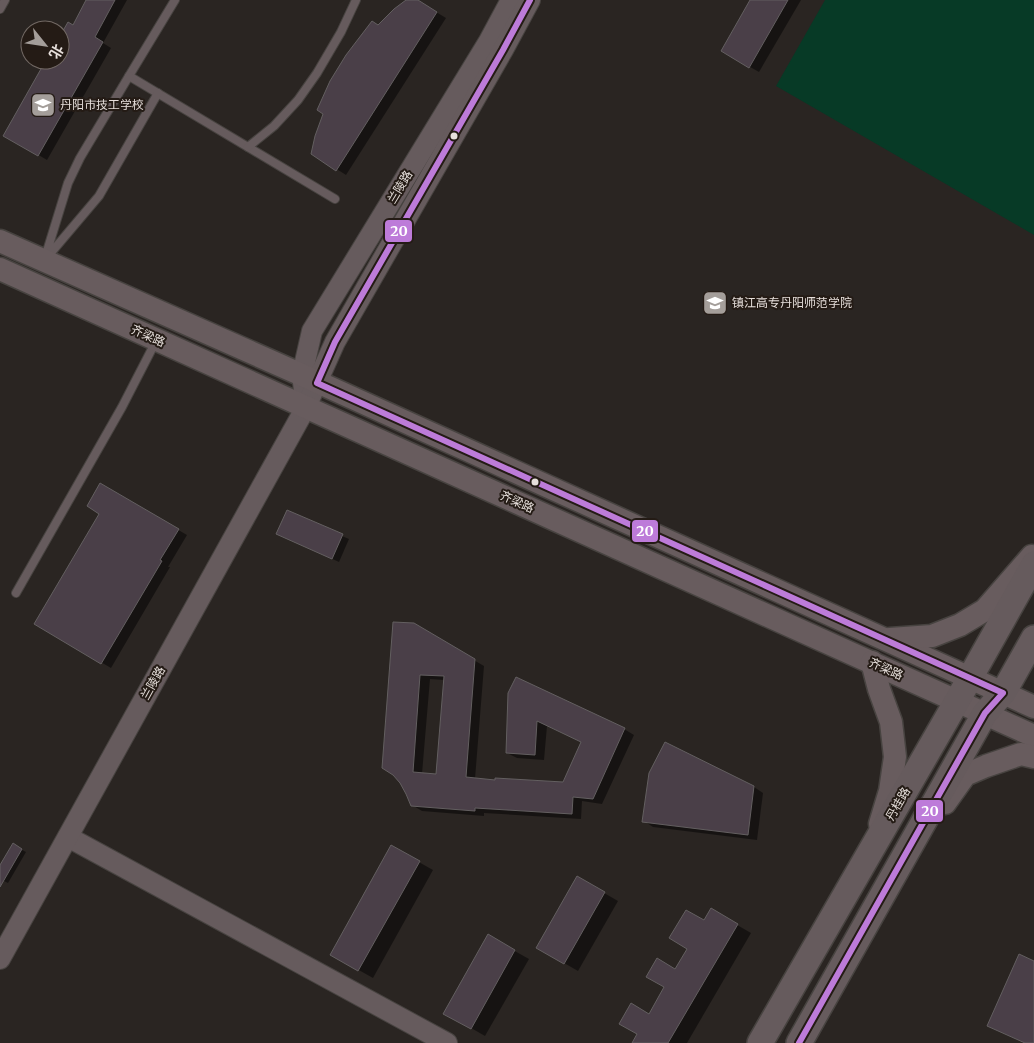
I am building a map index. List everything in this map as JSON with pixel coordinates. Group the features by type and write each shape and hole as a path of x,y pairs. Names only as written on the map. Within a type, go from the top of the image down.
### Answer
{"main road":[{"path":"0,241 310,379 1034,707"},
{"name":"齐梁路","path":"0,269 1034,736"},
{"path":"886,640 932,636 960,626 985,610 1034,553"},
{"name":"丹桂路","path":"760,1043 1034,564"},
{"path":"799,1043 985,714 1003,693 1034,638"},
{"path":"872,662 891,722 895,757 890,791 872,849"},
{"path":"901,862 965,775 1021,754 1034,757"}],"street":[{"name":"兰陵路","path":"0,959 306,407 310,379 312,331 489,41 511,0"},
{"name":"兰陵路","path":"310,379 335,342 530,0"},
{"path":"68,837 447,1043"}],"lane":[{"path":"0,9 5,0"},
{"path":"44,261 68,183 80,158 175,0"},
{"path":"248,147 274,126 298,100 317,73 341,32 356,0"},
{"path":"129,76 335,199"},
{"path":"44,261 99,196 158,93"},
{"path":"16,593 122,407 157,340"}],"green space":[{"path":"825,0 1034,0 1034,235 776,86"}],"building":[{"path":"86,0 115,0 95,37 103,42 38,156 3,136 40,70 70,70 70,23 73,25"},
{"path":"406,0 418,0 437,12 336,171 311,154 323,114 317,110 330,81 346,55 372,21 378,25"},
{"path":"750,0 788,0 749,68 721,51"},
{"path":"100,483 179,529 101,664 34,624 99,514 87,506"},
{"path":"287,510 343,534 332,559 276,534"},
{"path":"393,622 414,623 475,659 466,777 495,780 495,778 563,782 581,742 537,721 535,755 506,753 508,693 516,677 625,728 593,799 573,797 572,814 475,808 475,811 411,806 400,783 393,775 382,768","holes":["420,675 444,676 436,774 413,772"]},
{"path":"665,742 754,786 748,835 642,822 649,773"},
{"path":"13,843 22,849 0,887 0,865"},
{"path":"391,845 420,861 358,971 330,955"},
{"path":"577,876 605,892 564,964 536,948"},
{"path":"711,908 738,924 668,1043 632,1043 637,1034 619,1024 631,1003 649,1014 664,987 646,977 657,958 675,969 687,949 669,938 686,910 704,920"},
{"path":"488,934 515,950 471,1029 443,1014"},
{"path":"1019,954 1034,961 1034,1043 1025,1043 987,1026"}],"transit line":[{"name":"20","path":"530,0 335,342 317,383 1003,693 985,713 799,1043"}],"place":[{"name":"丹阳市技工学校","path":"43,105"},
{"name":"镇江高专丹阳师范学院","path":"715,303"}]}
